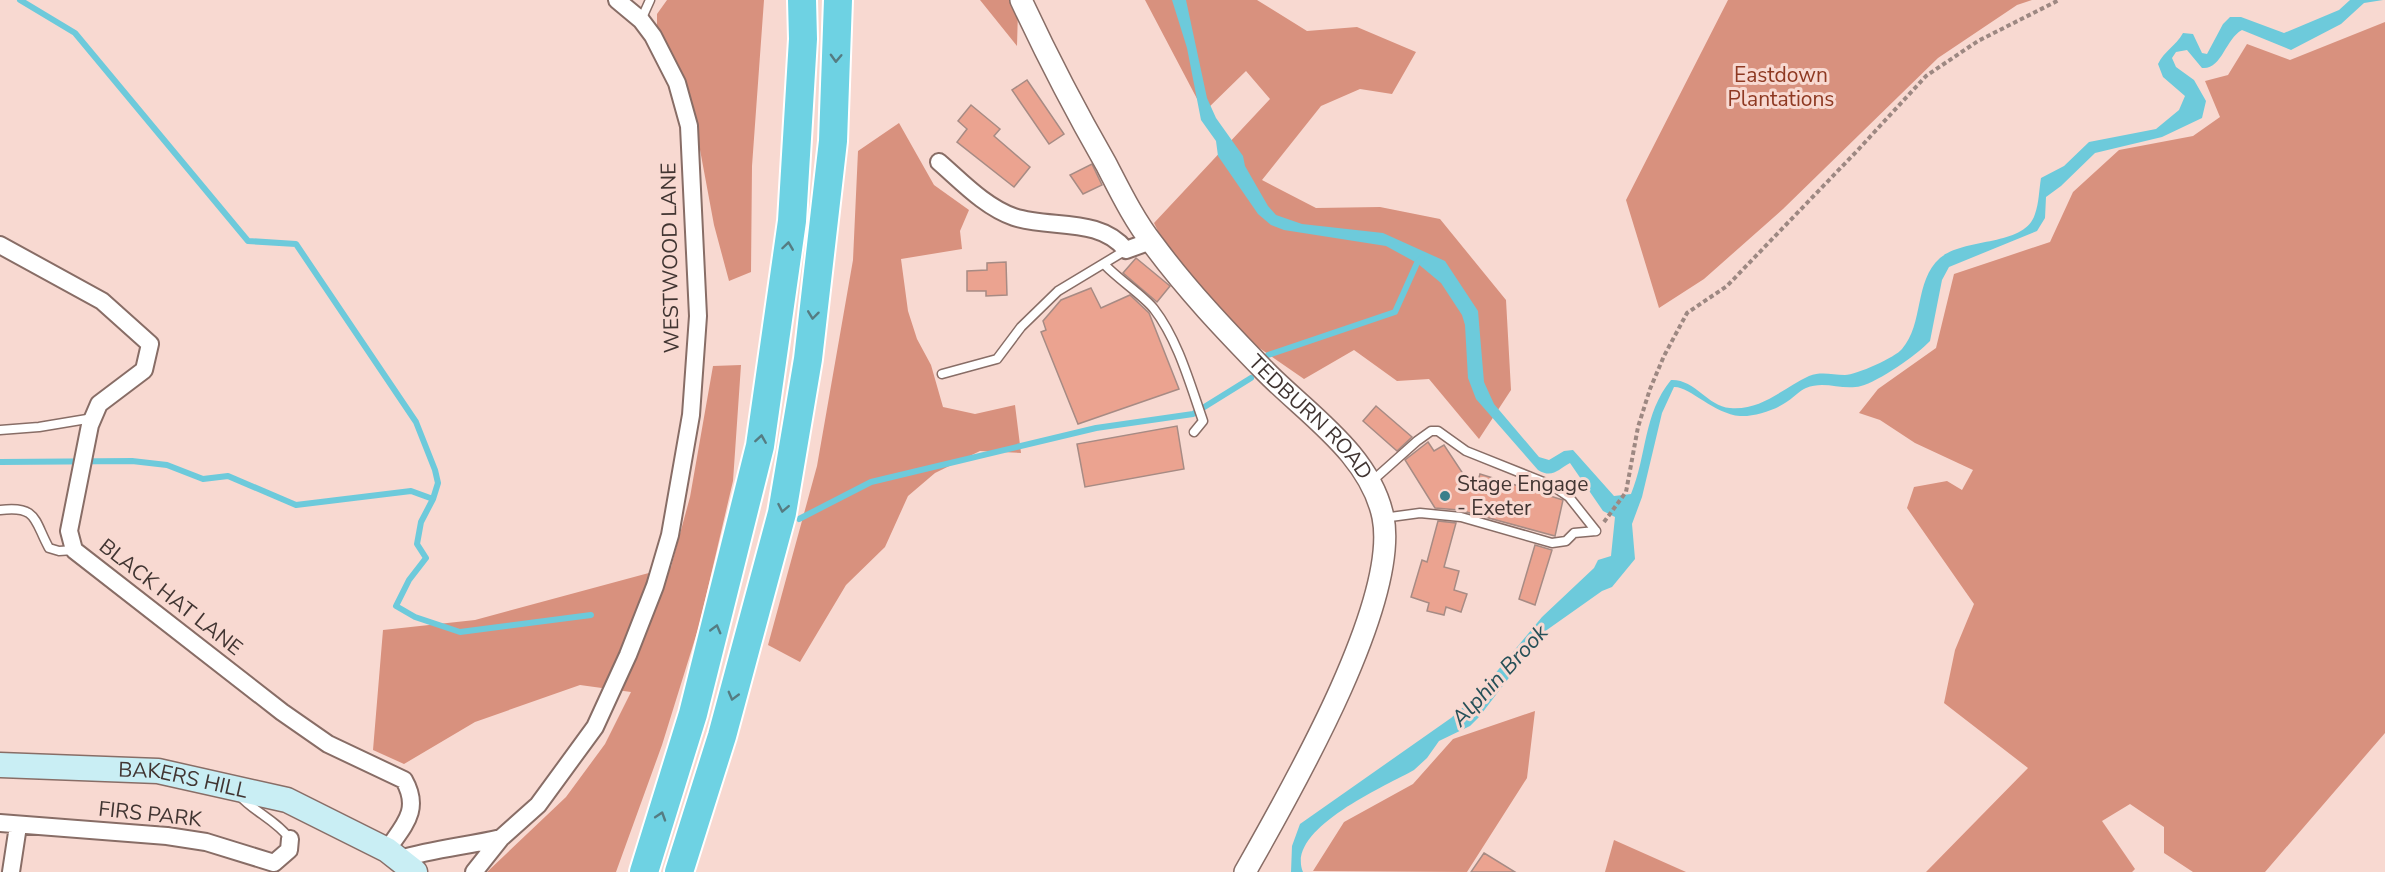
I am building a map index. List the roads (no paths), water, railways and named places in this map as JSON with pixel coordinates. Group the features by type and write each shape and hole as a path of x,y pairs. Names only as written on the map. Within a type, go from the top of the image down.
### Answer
{"highway":[{"path":"644,872 693,714 760,446 792,221 803,39 802,0"},
{"path":"680,872 722,736 782,513 808,359 833,141 838,0"}],"main road":[{"name":"BAKERS HILL","path":"0,765 158,771 287,800 401,860"}],"street":[{"name":"WESTWOOD LANE","path":"474,872 501,838 538,805 595,727 628,655 655,586 670,535 691,415 698,316 689,126 676,83 653,36 641,20 617,0"},
{"name":"TEDBURN ROAD","path":"1021,0 1060,82 1151,242 1219,324 1341,443 1371,482 1383,518 1383,561 1377,596 1364,634 1332,707 1245,872"},
{"path":"939,162 984,200 1012,216 1100,230 1116,237 1126,250 1151,242"},
{"name":"BLACK HAT LANE","path":"0,245 102,301 150,344 144,370 99,404 93,418 69,531 74,550 282,712 328,744 404,780 409,789 412,811 401,860"},
{"name":"FIRS PARK","path":"0,823 167,836 206,843 277,867 289,850 290,839"},
{"path":"11,872 18,826"},
{"path":"401,860 430,850 474,845 501,838"}],"lane":[{"path":"641,20 650,0"},
{"path":"942,374 997,359 1020,327 1058,291 1126,250"},
{"path":"1104,265 1122,283 1153,307 1166,328 1203,421 1194,432"},
{"path":"0,430 39,427 93,418"},
{"path":"1371,482 1417,441 1431,431 1438,431 1466,452 1551,485 1569,497 1596,531 1574,533 1558,543 1461,517 1420,513 1383,518"},
{"path":"0,510 26,510 35,517 49,548 59,551 74,550"},
{"path":"233,788 251,809 267,816 290,839"}],"water":[{"name":"Alphin Brook","path":"1172,0 1186,0 1207,98 1216,118 1243,156 1245,166 1268,206 1276,215 1302,224 1383,233 1445,261 1478,311 1484,382 1494,404 1539,457 1549,460 1564,451 1573,450 1614,496 1631,494 1650,421 1662,393 1671,380 1687,384 1714,403 1730,408 1741,408 1771,398 1809,376 1823,373 1845,375 1858,372 1902,349 1914,327 1926,278 1940,258 1951,251 2007,237 2029,225 2035,214 2041,178 2064,166 2089,142 2156,129 2179,110 2185,96 2163,77 2158,64 2183,33 2193,34 2202,53 2207,54 2223,24 2230,17 2241,17 2284,33 2339,10 2350,0 2383,0 2364,3 2341,24 2291,50 2242,30 2231,40 2219,59 2209,67 2202,68 2187,50 2176,52 2172,58 2176,67 2194,80 2206,101 2202,118 2162,137 2095,153 2061,186 2046,197 2045,218 2037,231 1949,267 1942,280 1930,341 1907,360 1877,379 1854,387 1813,386 1803,389 1788,401 1771,410 1746,416 1730,414 1687,391 1674,387 1662,413 1642,497 1632,524 1635,559 1612,587 1602,591 1544,632 1470,726 1439,741 1427,758 1414,770 1361,798 1322,825 1309,840 1301,856 1303,872 1291,872 1292,846 1300,824 1451,718 1479,693 1542,617 1594,568 1598,560 1611,556 1615,517 1603,511 1570,463 1548,474 1538,470 1476,399 1468,378 1465,325 1462,315 1441,283 1417,263 1386,246 1284,230 1271,225 1258,214 1218,156 1216,141 1201,120 1187,48"}],"waterway":[{"path":"20,0 75,33 248,241 296,244 416,422 438,483 433,499"},
{"path":"1268,355 1395,312 1417,263 1422,258"},
{"path":"799,519 871,482 1096,428 1193,414 1251,378"},
{"path":"0,462 132,461 167,465 203,479 228,476 296,505 411,491 433,499 421,522 417,544 426,558 409,580 396,606 415,617 460,632 591,615"}],"place":[{"name":"Stage Engage - Exeter","path":"1445,496"}],"park label":[{"name":"Eastdown Plantations","path":"1781,87"}]}
